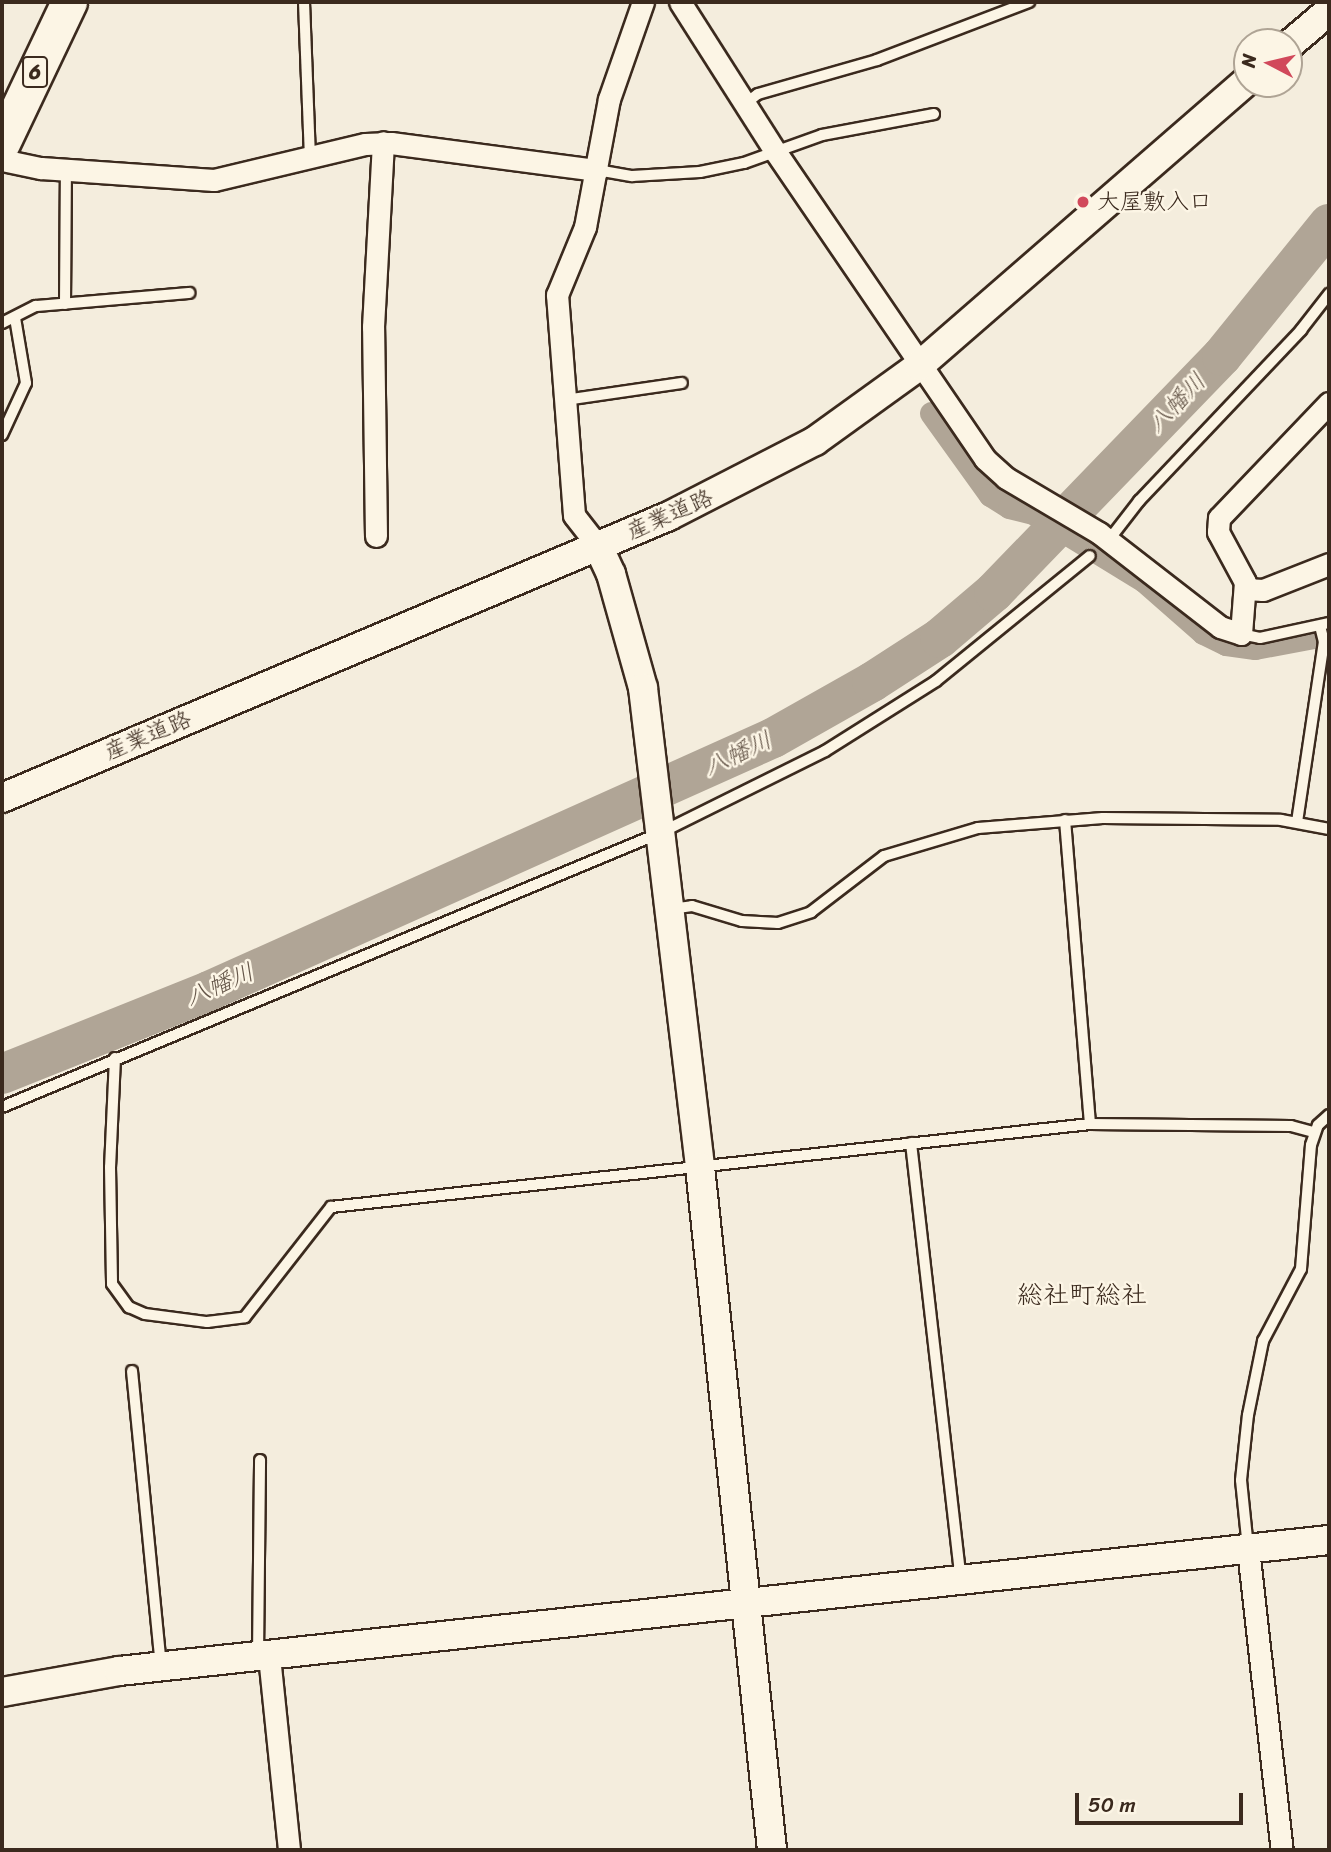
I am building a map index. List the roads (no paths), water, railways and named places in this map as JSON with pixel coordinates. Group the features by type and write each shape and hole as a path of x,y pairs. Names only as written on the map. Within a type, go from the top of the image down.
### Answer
{"main road":[{"name":"6","path":"2,143 69,2"}],"street":[{"path":"643,2 609,99 585,228 556,295 575,515 598,546 636,659 650,754 700,1167 772,1850"},
{"path":"680,2 775,151 919,366 985,459 1006,478 1104,537 1170,584 1213,624 1241,634 1245,589 1243,576 1218,532 1219,518 1329,403"},
{"path":"1303,33 1329,11"},
{"name":"産業道路","path":"2,798 598,546 775,464 858,412 919,366 1233,93"},
{"path":"376,536 373,327 383,142"},
{"path":"2,160 66,170 214,180 383,142 597,170"},
{"path":"1245,589 1262,590 1329,564"},
{"path":"2,1692 161,1667 1329,1540"},
{"path":"1248,1549 1282,1850"},
{"path":"263,1657 289,1850"}],"lane":[{"path":"304,2 310,158"},
{"path":"745,104 758,94 877,60 1025,2"},
{"path":"597,170 632,176 701,172 822,135 934,114"},
{"path":"65,304 66,170"},
{"path":"2,323 29,308 189,293"},
{"path":"1104,537 1301,330 1329,294"},
{"path":"2,435 26,383 15,318"},
{"path":"565,400 682,383"},
{"path":"2,1107 659,828 867,728 936,681 1090,556"},
{"path":"1241,634 1260,638 1324,624 1324,642 1297,822"},
{"path":"1065,820 1090,1124"},
{"path":"669,910 692,906 742,921 778,923 811,912 884,856 927,840 978,828 1065,820 1297,822 1329,829"},
{"path":"116,1058 112,1284 129,1307 145,1314 208,1322 245,1317 331,1207 1090,1124 1291,1126 1314,1132"},
{"path":"1248,1549 1241,1480 1243,1443 1263,1341 1301,1269 1314,1132 1329,1115"},
{"path":"911,1143 961,1580"},
{"path":"132,1371 161,1667"},
{"path":"260,1460 263,1657"}],"waterway":[{"name":"八幡川","path":"2,1074 209,991 773,738 872,682 940,638 994,592 1222,356 1329,224"},
{"path":"931,413 990,495 1009,507 1033,513 1144,581 1203,633 1226,644 1255,648 1329,634"}],"place":[{"name":"大屋敷入口","path":"1083,202"}],"district":[{"name":"総社町総社","path":"1082,1295"}]}
